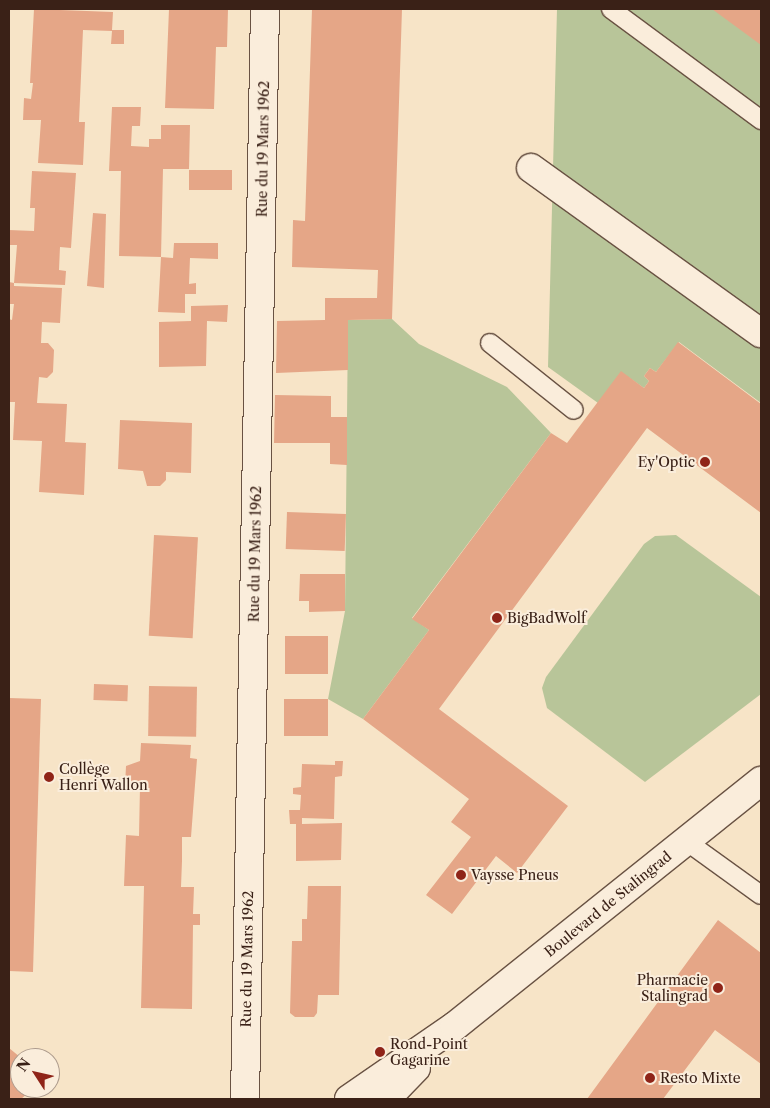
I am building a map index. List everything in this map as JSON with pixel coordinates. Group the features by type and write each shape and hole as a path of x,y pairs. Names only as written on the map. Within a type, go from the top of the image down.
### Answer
{"street":[{"name":"Rue du 19 Mars 1962","path":"245,1099 265,9"},
{"path":"531,168 761,333"},
{"name":"Boulevard de Stalingrad","path":"350,1099 456,1026 761,781"},
{"name":"Boulevard de Stalingrad","path":"386,1099 456,1026"}],"lane":[{"path":"611,9 761,120"},
{"path":"490,343 574,410"},
{"path":"686,842 761,895"}],"green space":[{"path":"557,9 761,9 761,403 679,342 656,372 650,368 644,376 649,381 644,388 621,372 598,403 548,367"},
{"path":"392,319 419,344 507,387 551,433 412,618 429,630 363,719 328,699 345,611 348,320"},
{"path":"676,535 761,597 761,694 645,782 547,708 542,688 546,677 644,544 655,536"}],"building":[{"path":"34,9 113,12 112,30 124,30 124,44 111,44 112,31 83,30 79,122 85,122 83,165 38,163 41,120 23,120 24,98 31,99 33,83 30,83"},
{"path":"169,9 228,9 227,47 216,47 214,109 165,108"},
{"path":"312,9 402,9 392,319 348,320 348,370 276,373 277,321 325,320 325,298 377,298 378,270 292,267 293,220 305,221"},
{"path":"712,9 761,9 761,45"},
{"path":"112,107 141,107 140,126 132,126 131,146 149,147 149,139 161,139 161,125 190,125 189,169 163,169 161,257 119,256 121,171 109,171"},
{"path":"189,170 232,170 232,190 189,190"},
{"path":"32,171 76,173 71,248 60,247 59,270 66,271 65,285 14,283 17,245 9,245 9,230 34,231 35,208 30,208"},
{"path":"93,213 106,214 104,288 87,286"},
{"path":"174,243 218,243 218,259 190,258 189,284 196,283 196,294 185,294 185,313 158,312 161,257 173,258"},
{"path":"9,282 14,283 14,286 62,288 60,323 42,322 41,343 48,343 54,350 53,372 47,378 39,377 37,403 67,404 65,442 86,443 84,495 39,492 42,441 13,440 15,402 9,402 9,319 12,320 14,304 9,304"},
{"path":"228,305 227,322 207,321 206,366 159,367 159,322 191,321 191,306"},
{"path":"678,342 761,404 761,513 647,428 439,709 568,806 517,873 496,856 452,914 426,895 471,837 451,822 469,799 363,719 429,630 412,619 551,433 567,443 621,371 644,388 649,381 644,376 650,368 656,372"},
{"path":"275,395 331,396 331,417 347,417 347,465 330,464 330,443 274,443"},
{"path":"120,420 192,423 191,473 166,472 166,480 160,486 147,486 143,471 118,469"},
{"path":"287,512 346,514 345,551 286,549"},
{"path":"154,535 198,537 193,638 149,636"},
{"path":"300,574 345,574 345,611 309,612 309,601 299,601"},
{"path":"285,636 328,636 328,674 285,674"},
{"path":"94,684 128,685 127,701 93,700"},
{"path":"149,686 197,687 196,737 148,736"},
{"path":"9,698 41,699 33,972 9,971"},
{"path":"284,699 328,699 328,736 284,736"},
{"path":"141,743 191,745 190,758 197,759 191,837 182,837 181,887 194,887 193,914 200,914 200,925 193,925 192,1009 141,1008 144,886 124,886 126,835 139,836 140,786 125,786 126,766 140,761"},
{"path":"335,761 343,761 342,776 335,777 334,819 302,818 302,824 342,823 341,860 296,861 296,824 290,824 289,810 300,810 301,795 293,794 293,788 301,787 302,764 335,765"},
{"path":"308,886 341,886 339,995 318,995 317,1013 314,1017 295,1017 290,1013 292,941 302,941 302,919 307,919"},
{"path":"718,920 761,953 761,1064 715,1030 663,1099 587,1099"},
{"path":"9,1048 10,1098 22,1098 9,1099"}],"place":[{"name":"Ey'Optic","path":"705,462"},
{"name":"BigBadWolf","path":"497,618"},
{"name":"Collège Henri Wallon","path":"49,777"},
{"name":"Vaysse Pneus","path":"461,875"},
{"name":"Pharmacie Stalingrad","path":"718,988"},
{"name":"Rond-Point Gagarine","path":"380,1052"},
{"name":"Resto Mixte","path":"650,1078"}]}
